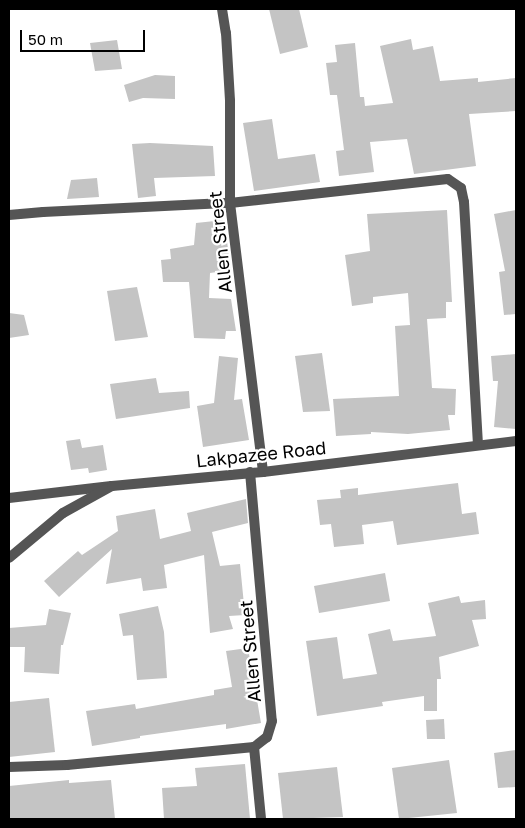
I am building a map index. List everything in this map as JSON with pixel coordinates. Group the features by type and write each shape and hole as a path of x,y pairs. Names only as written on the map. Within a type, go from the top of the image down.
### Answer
{"street":[{"name":"Allen Street","path":"222,9 226,33 230,101 230,203 263,472"},
{"path":"9,215 230,203 448,179 461,188 464,202 478,445"},
{"name":"Lakpazee Road","path":"9,498 263,472 516,441"},
{"name":"Allen Street","path":"250,472 272,722 267,737 254,747"},
{"path":"9,558 63,513 112,486"},
{"path":"9,767 67,764 254,747 261,819"}],"building":[{"path":"269,9 299,9 308,47 280,54"},
{"path":"411,39 413,50 433,46 440,81 478,78 478,82 516,78 516,111 469,114 476,166 414,174 407,139 370,142 374,172 339,176 336,151 344,150 337,95 330,95 326,63 337,62 335,45 355,43 360,97 364,97 365,106 393,103 380,46"},
{"path":"117,40 122,69 95,71 90,43"},
{"path":"155,75 175,76 175,99 143,98 129,102 124,85"},
{"path":"272,119 278,159 315,154 320,182 254,191 243,123"},
{"path":"132,144 213,146 215,176 154,178 156,196 138,198"},
{"path":"97,178 99,197 67,199 71,180"},
{"path":"447,210 452,302 446,302 446,318 427,319 432,388 456,389 455,415 448,415 450,430 408,434 371,432 371,434 336,436 333,399 399,396 395,326 410,325 408,293 373,297 373,303 352,306 345,255 370,251 367,214"},
{"path":"516,210 516,314 504,315 499,272 505,271 494,214"},
{"path":"224,220 231,270 210,273 209,298 231,299 236,331 226,331 225,339 194,338 189,282 163,282 161,260 171,259 170,249 194,245 196,223"},
{"path":"137,287 148,337 115,341 107,291"},
{"path":"9,313 24,315 29,335 9,338"},
{"path":"322,353 330,411 303,412 295,356"},
{"path":"516,354 516,429 494,427 498,381 493,381 491,356"},
{"path":"219,356 238,358 234,400 242,399 249,440 203,447 197,406 214,403"},
{"path":"156,378 159,393 189,391 190,408 116,419 110,384"},
{"path":"80,439 82,448 103,445 107,470 89,473 88,468 71,470 66,441"},
{"path":"458,483 462,514 476,512 479,534 397,545 393,521 362,525 364,544 334,547 331,524 320,525 317,500 341,498 340,490 358,488 358,495"},
{"path":"246,499 248,523 212,532 220,566 240,564 245,615 229,616 233,629 210,633 204,555 164,565 167,588 143,591 141,578 106,584 112,549 59,597 44,581 78,551 82,555 118,531 116,516 155,509 160,539 191,531 187,513"},
{"path":"385,573 390,601 319,613 314,586"},
{"path":"459,596 461,603 485,600 486,619 472,620 479,646 439,657 441,679 437,679 437,711 424,711 424,696 382,702 383,706 317,716 306,641 337,637 343,679 377,674 368,634 390,629 393,641 436,636 428,603"},
{"path":"158,606 164,632 167,678 137,680 133,635 123,636 119,614"},
{"path":"49,609 71,613 63,645 61,645 59,674 24,672 25,647 9,647 9,628 46,625"},
{"path":"248,648 261,723 226,729 226,724 140,736 140,738 92,746 86,711 135,704 136,709 214,695 214,690 232,687 226,651"},
{"path":"49,698 55,752 9,757 9,702"},
{"path":"444,719 445,739 427,739 426,720"},
{"path":"516,750 516,787 498,788 494,753"},
{"path":"449,760 457,813 399,819 392,768"},
{"path":"245,764 250,819 164,819 162,788 197,786 195,768"},
{"path":"337,767 343,817 283,819 278,773"},
{"path":"69,780 69,783 111,780 115,819 9,819 9,786"}]}
